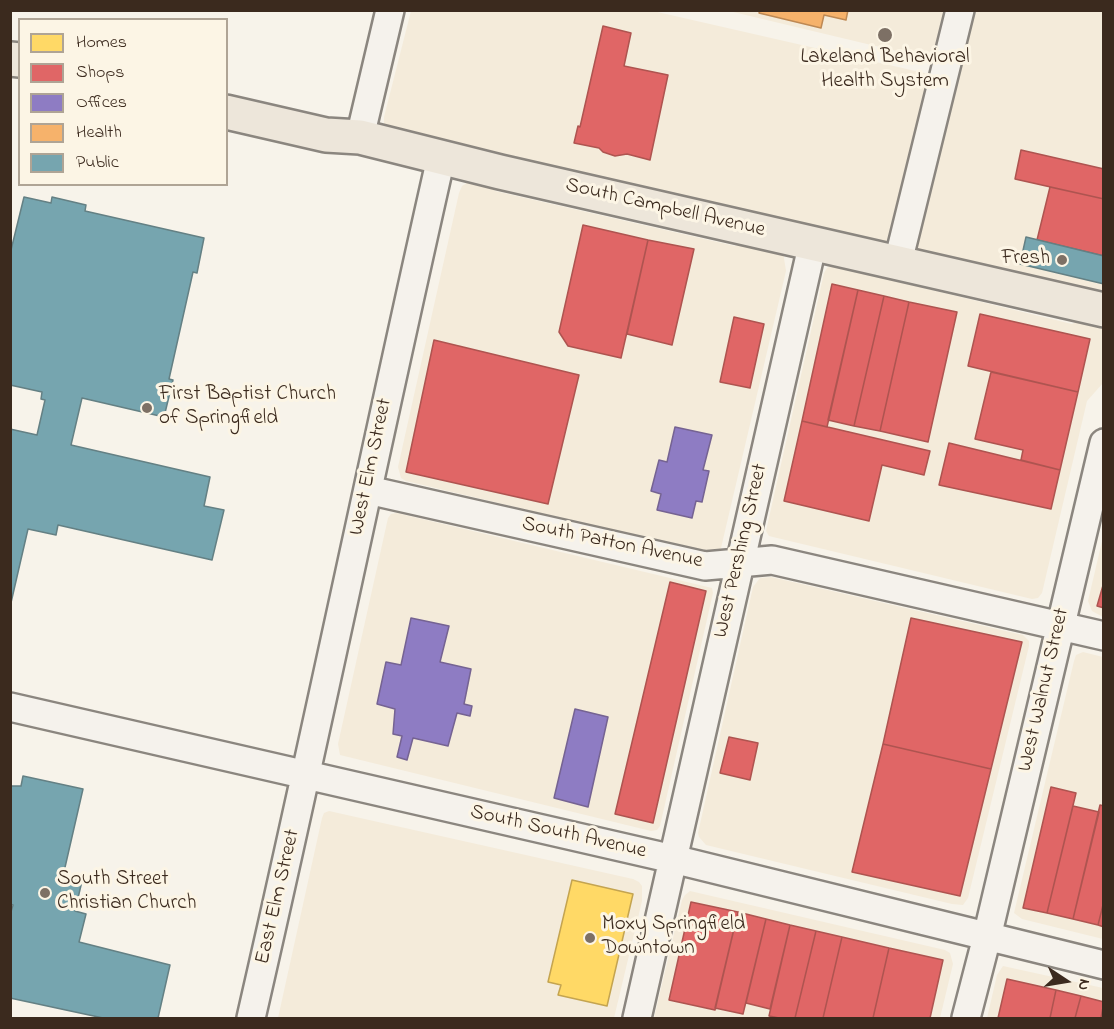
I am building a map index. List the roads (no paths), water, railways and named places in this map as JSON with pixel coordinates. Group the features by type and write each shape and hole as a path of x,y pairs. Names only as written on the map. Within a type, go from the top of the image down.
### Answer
{"main road":[{"name":"South Campbell Avenue","path":"228,112 326,135 360,136 404,146 441,158 1104,310"}],"street":[{"path":"360,136 390,10"},
{"path":"898,262 960,10"},
{"name":"West Elm Street","path":"307,776 397,351 441,158"},
{"name":"West Pershing Street","path":"637,1018 813,242"},
{"name":"West Walnut Street","path":"966,1018 1104,443"},
{"name":"South Patton Avenue","path":"368,490 705,566 772,560 1104,636"},
{"name":"South South Avenue","path":"10,707 673,859 1104,964"},
{"name":"East Elm Street","path":"251,1018 307,776"}],"place":[{"name":"Lakeland Behavioral Health System","path":"885,35"},
{"name":"Fresh","path":"1062,260"},
{"name":"First Baptist Church of Springfield","path":"147,408"},
{"name":"South Street Christian Church","path":"45,893"},
{"name":"Moxy Springfield Downtown","path":"590,938"}]}
